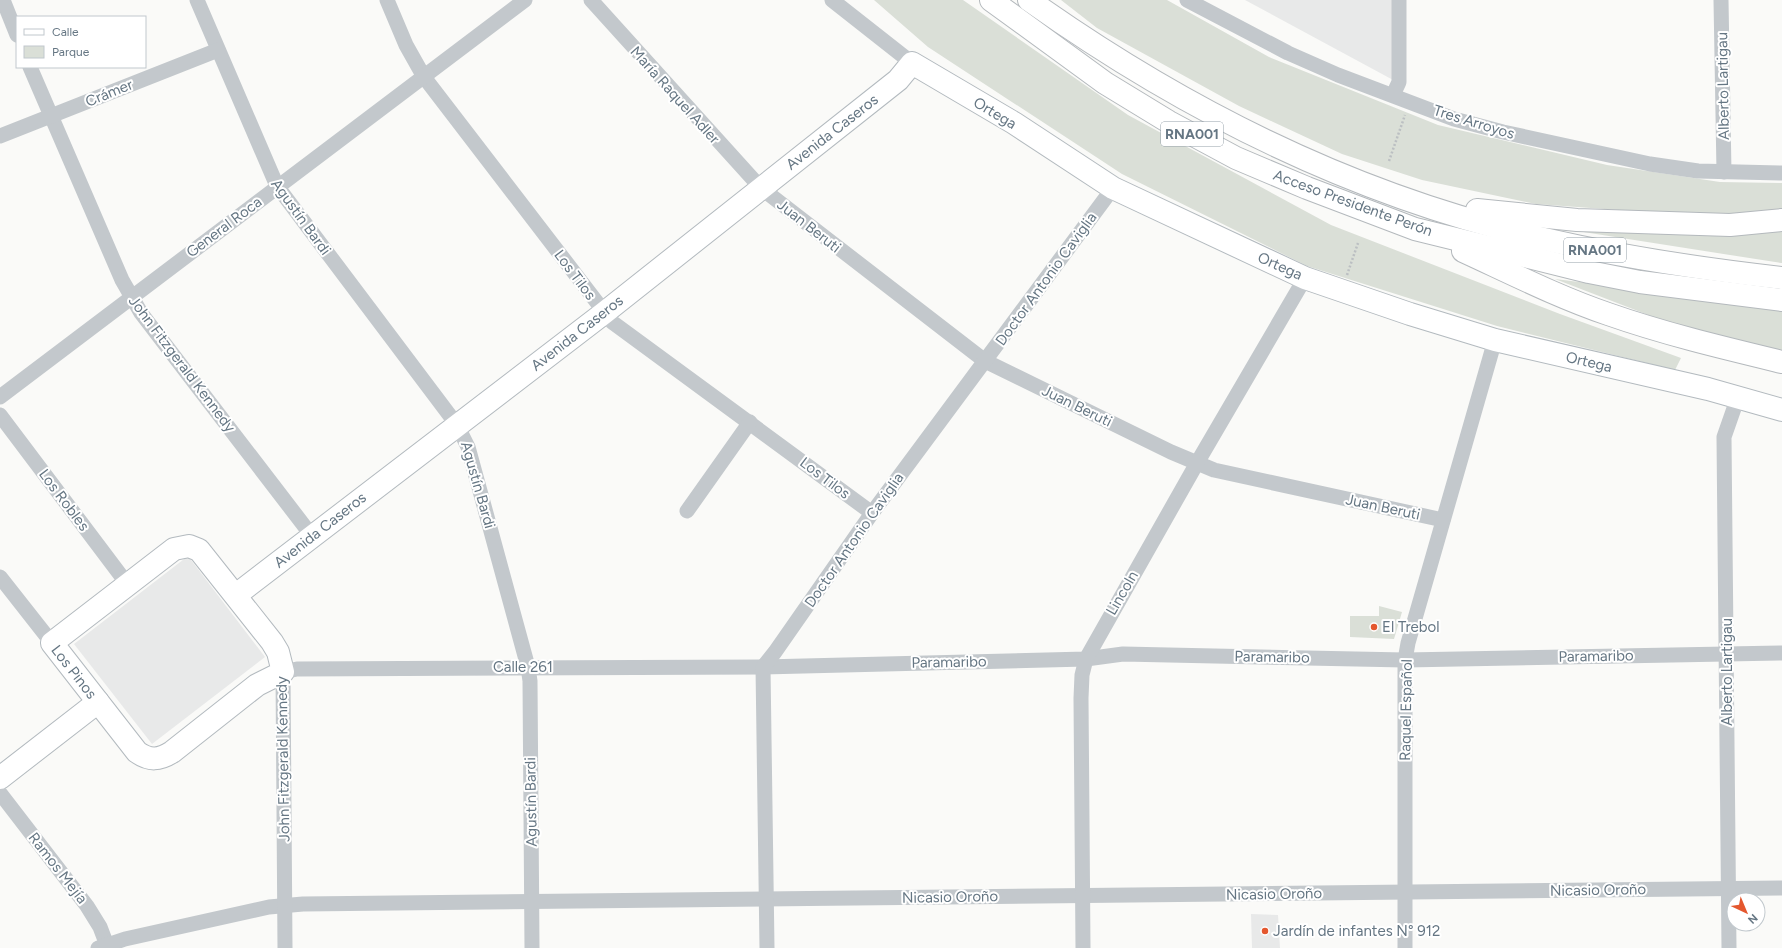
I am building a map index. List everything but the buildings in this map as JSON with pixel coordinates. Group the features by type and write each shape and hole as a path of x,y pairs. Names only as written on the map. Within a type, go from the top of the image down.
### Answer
{"main road":[{"name":"Acceso Presidente Perón","path":"991,0 1105,83 1169,122 1244,161 1307,188 1414,229 1589,272 1640,282 1782,300"},
{"name":"Acceso Presidente Perón","path":"1029,0 1118,60 1180,97 1287,151 1413,201 1493,226 1595,250 1697,267 1782,278"},
{"name":"Avenida Caseros","path":"236,595 604,313 898,80 912,63"},
{"name":"Ortega","path":"912,63 1014,123 1113,188 1306,278 1495,340 1708,389 1782,410"},
{"path":"1413,201 1490,212 1577,220 1730,225 1782,220"},
{"path":"1414,229 1563,298 1610,315 1667,332 1782,362"},
{"name":"John Fitzgerald Kennedy","path":"128,585 174,549 189,546 199,550 272,642 278,652 283,672"},
{"path":"52,643 128,585"},
{"name":"Los Pinos","path":"52,643 137,752 154,760 163,758 172,752 257,684 283,672"},
{"path":"0,778 98,702"}],"street":[{"path":"3,0 16,32"},
{"name":"Agustín Bardi","path":"196,0 277,186 457,425 468,447 528,667 530,681 532,948"},
{"name":"Los Tilos","path":"387,0 406,45 424,77 612,322 872,513"},
{"name":"General Roca","path":"0,397 277,186 525,0"},
{"name":"María Raquel Adler","path":"592,0 761,188"},
{"name":"Ortega","path":"832,0 912,63"},
{"name":"Tres Arroyos","path":"1187,0 1288,53 1454,119 1503,132 1650,164 1698,171 1782,172"},
{"path":"1393,96 1399,82 1399,0"},
{"name":"Alberto Lartigau","path":"1721,0 1724,172"},
{"name":"Crámer","path":"0,136 218,50"},
{"name":"John Fitzgerald Kennedy","path":"30,68 50,117 122,280 131,297 312,536"},
{"name":"Juan Beruti","path":"761,188 985,361 1164,449 1214,470 1443,520"},
{"name":"Doctor Antonio Caviglia","path":"763,666 775,652 872,513 1113,188"},
{"name":"Lincoln","path":"1083,948 1081,698 1086,659 1197,463 1306,278"},
{"name":"Raquel Español","path":"1405,948 1405,660 1408,644 1495,340"},
{"name":"Alberto Lartigau","path":"1729,948 1724,437 1738,397"},
{"name":"Los Robles","path":"0,415 128,585"},
{"path":"687,511 750,422"},
{"name":"Los Pinos","path":"0,577 52,643"},
{"name":"Paramaribo","path":"763,666 1086,659 1123,654 1405,660 1782,653"},
{"path":"763,666 767,948"},
{"name":"Calle 261","path":"283,672 308,668 763,666"},
{"name":"John Fitzgerald Kennedy","path":"283,672 284,948"},
{"name":"Ramos Mejía","path":"0,793 87,906 100,927 104,947"},
{"name":"Nicasio Oroño","path":"104,947 269,907 284,905 532,900 1082,896 1782,888"}],"path":[{"path":"1389,161 1410,101"},
{"path":"1342,291 1358,243"}],"shaded area":[{"path":"1245,0 1397,0 1395,81"},
{"path":"188,556 265,657 152,744 74,644"},
{"name":"Jardín de infantes N° 912","path":"1251,914 1278,915 1280,948 1252,948"}],"green space":[{"path":"874,0 963,0 1128,115 1331,225 1560,314 1681,358 1675,370 1497,326 1307,266 1122,174 928,47"},
{"path":"1061,0 1167,0 1269,57 1438,125 1607,165 1720,182 1782,183 1782,212 1730,216 1536,204 1422,180 1342,154 1239,106 1097,28"},
{"path":"1782,226 1782,263 1577,231"},
{"path":"1555,279 1782,307 1782,354 1669,323"},
{"name":"El Trebol","path":"1379,606 1402,612 1394,639 1350,637 1350,616 1379,616"}],"place":[{"name":"El Trebol","path":"1374,627"},
{"name":"Jardín de infantes N° 912","path":"1265,931"}]}
